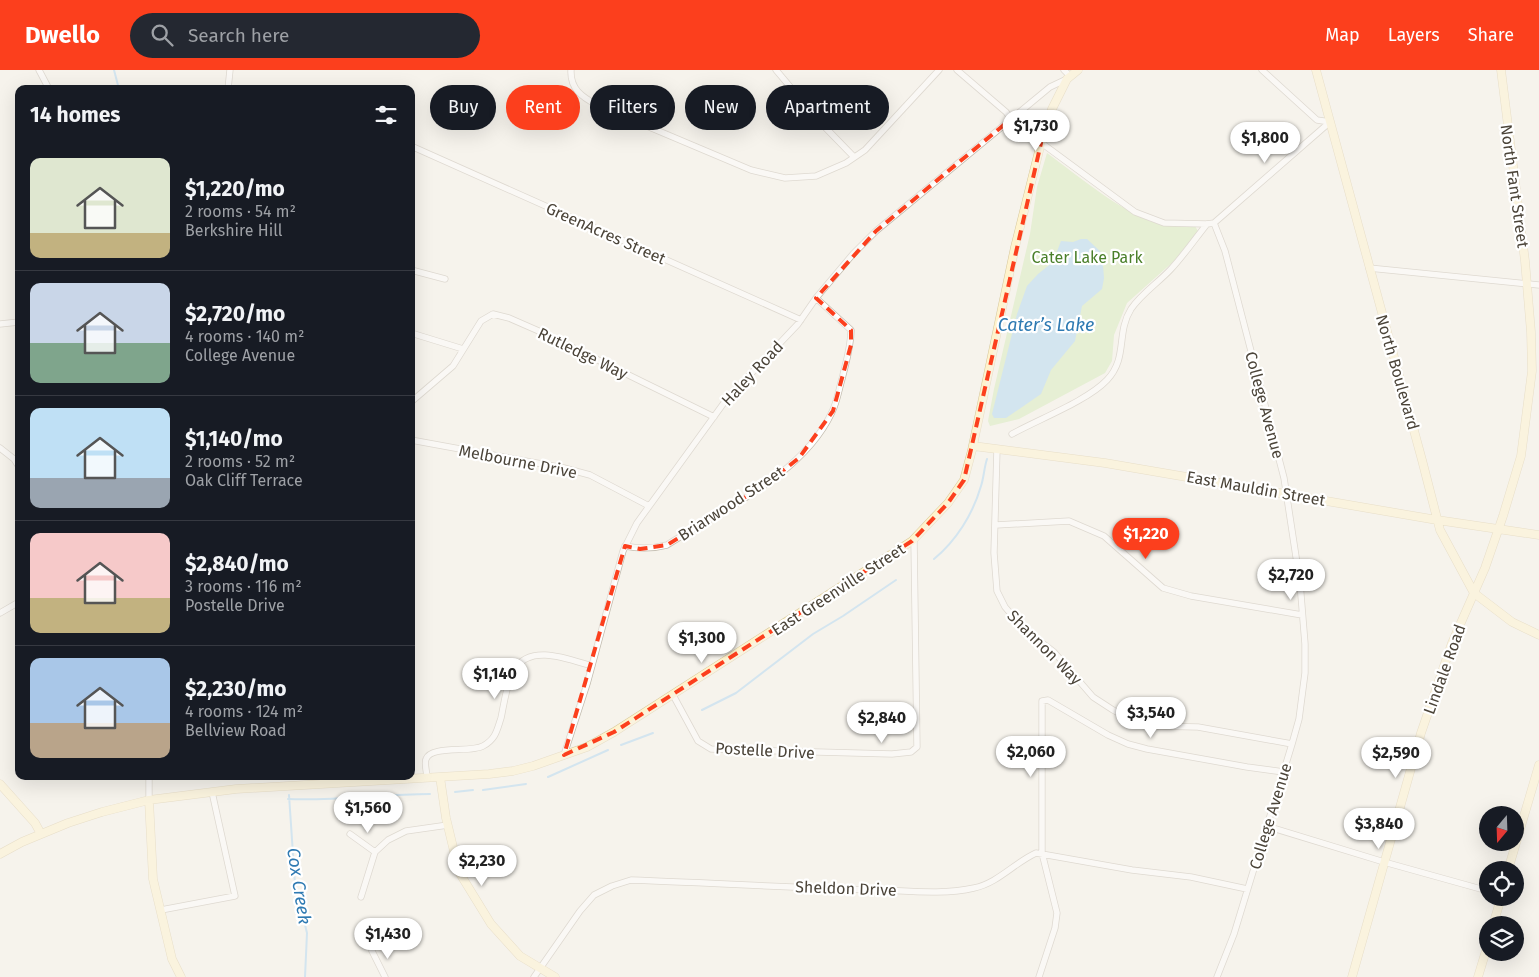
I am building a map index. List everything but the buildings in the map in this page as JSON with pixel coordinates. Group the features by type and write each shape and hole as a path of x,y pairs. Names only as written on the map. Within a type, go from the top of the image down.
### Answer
{"street":[{"path":"39,70 47,85"},
{"path":"228,85 230,70"},
{"path":"571,70 570,78 578,92 587,100 751,170 785,178 816,176 846,163 866,150 939,70"},
{"path":"776,70 819,121 854,157"},
{"path":"957,70 1006,112 1011,119 1135,212 1164,222 1207,224 1214,222 1330,122"},
{"path":"1064,70 1069,78"},
{"name":"East Greenville Street","path":"415,778 513,771 533,766 594,743 673,696 914,540 948,503 964,480 973,446 1015,247 1041,142 1052,108 1069,78 1078,70"},
{"path":"1262,70 1317,120 1330,122"},
{"name":"North Boulevard","path":"1316,70 1440,530 1474,593 1512,622 1539,635"},
{"name":"North Fant Street","path":"1474,593 1485,568 1521,456 1531,378 1531,342 1527,284 1501,70"},
{"name":"Haley Road","path":"564,755 592,666 609,598 625,546 636,523 726,400 801,320 816,298 853,254 876,231 1050,87 1069,78"},
{"name":"GreenAcres Street","path":"415,148 801,320"},
{"name":"College Avenue","path":"1214,222 1225,251 1284,478 1300,583 1305,644 1305,673 1299,719 1234,934 1217,977"},
{"path":"1012,434 1086,396 1106,382 1120,362 1125,322 1131,310 1141,297 1171,269 1207,224"},
{"path":"1369,268 1539,285"},
{"path":"415,271 445,279"},
{"name":"Briarwood Street","path":"625,546 655,549 667,545 765,484 799,458 823,428 833,410 851,346 851,330 816,298"},
{"name":"Rutledge Way","path":"415,399 453,366 481,321 493,314 508,318 598,359 714,417"},
{"path":"0,324 15,322"},
{"path":"415,334 463,349"},
{"name":"Melbourne Drive","path":"415,441 564,468 590,476 649,506"},
{"name":"East Mauldin Street","path":"973,446 1105,463 1437,520 1539,535"},
{"path":"0,448 15,461"},
{"name":"Shannon Way","path":"997,449 994,553 997,591 1005,607 1024,629 1054,652 1093,696 1112,710 1130,719 1153,726 1198,727 1292,744"},
{"path":"996,525 1069,521 1104,536 1163,588 1192,596 1302,615"},
{"name":"Postelle Drive","path":"673,696 698,741 711,749 892,754 912,752 917,747 914,540"},
{"name":"Lindale Road","path":"1352,977 1421,732 1440,675 1474,593"},
{"path":"0,613 15,604"},
{"path":"427,778 425,760 428,754 437,751 475,750 484,746 496,736 513,671 520,662 529,656 539,654 569,659 592,666"},
{"name":"Shannon Way","path":"1042,853 1042,704 1044,700 1048,700 1108,735 1128,744 1246,767 1284,772"},
{"path":"1511,861 1539,765"},
{"path":"440,777 448,825 459,872 491,924 520,956 555,977"},
{"path":"149,780 153,879 172,959 181,977"},
{"name":"East Greenville Street","path":"0,854 42,834 102,812 149,800 212,792 353,780"},
{"path":"0,784 35,823 42,834"},
{"path":"161,910 235,896 212,792"},
{"path":"361,897 375,852 388,840 406,831 448,825"},
{"path":"1266,826 1479,888"},
{"path":"350,834 375,852"},
{"path":"1039,977 1055,928 1057,913 1042,853 1132,870 1191,877 1247,889"},
{"name":"Sheldon Drive","path":"534,977 580,911 594,895 612,886 631,880 862,890 955,891 975,888 992,882 1026,857 1042,853"},
{"path":"372,952 385,977"},
{"path":"1478,977 1483,961"}],"highlighted area":[{"path":"1011,119 1041,143 964,480 948,503 912,541 614,732 564,755 625,546 640,549 667,545 765,485 799,458 833,411 851,345 851,330 816,298 876,231"}],"green space":[{"name":"Cater Lake Park","path":"1047,153 1123,208 1150,221 1178,226 1195,226 1198,231 1174,261 1127,303 1114,335 1112,361 1105,373 1019,419 990,426 988,421 994,389 1030,234 1037,187"}],"water":[{"name":"Cater’s Lake","path":"1087,239 1102,253 1104,278 1102,289 1082,306 1075,341 1051,370 1041,394 1006,418 994,418 992,414 1017,314 1027,286 1053,262 1061,241 1073,242"}],"waterway":[{"name":"Cox Creek","path":"114,70 118,85"},
{"path":"934,559 950,544 968,517 978,496 987,459"},
{"path":"702,710 736,693 813,634 896,580"},
{"path":"621,745 653,733"},
{"path":"548,777 608,750"},
{"path":"483,790 526,784"},
{"path":"455,792 473,790"},
{"path":"288,799 430,794"},
{"name":"Cox Creek","path":"289,795 295,884 307,933 305,977"}]}
